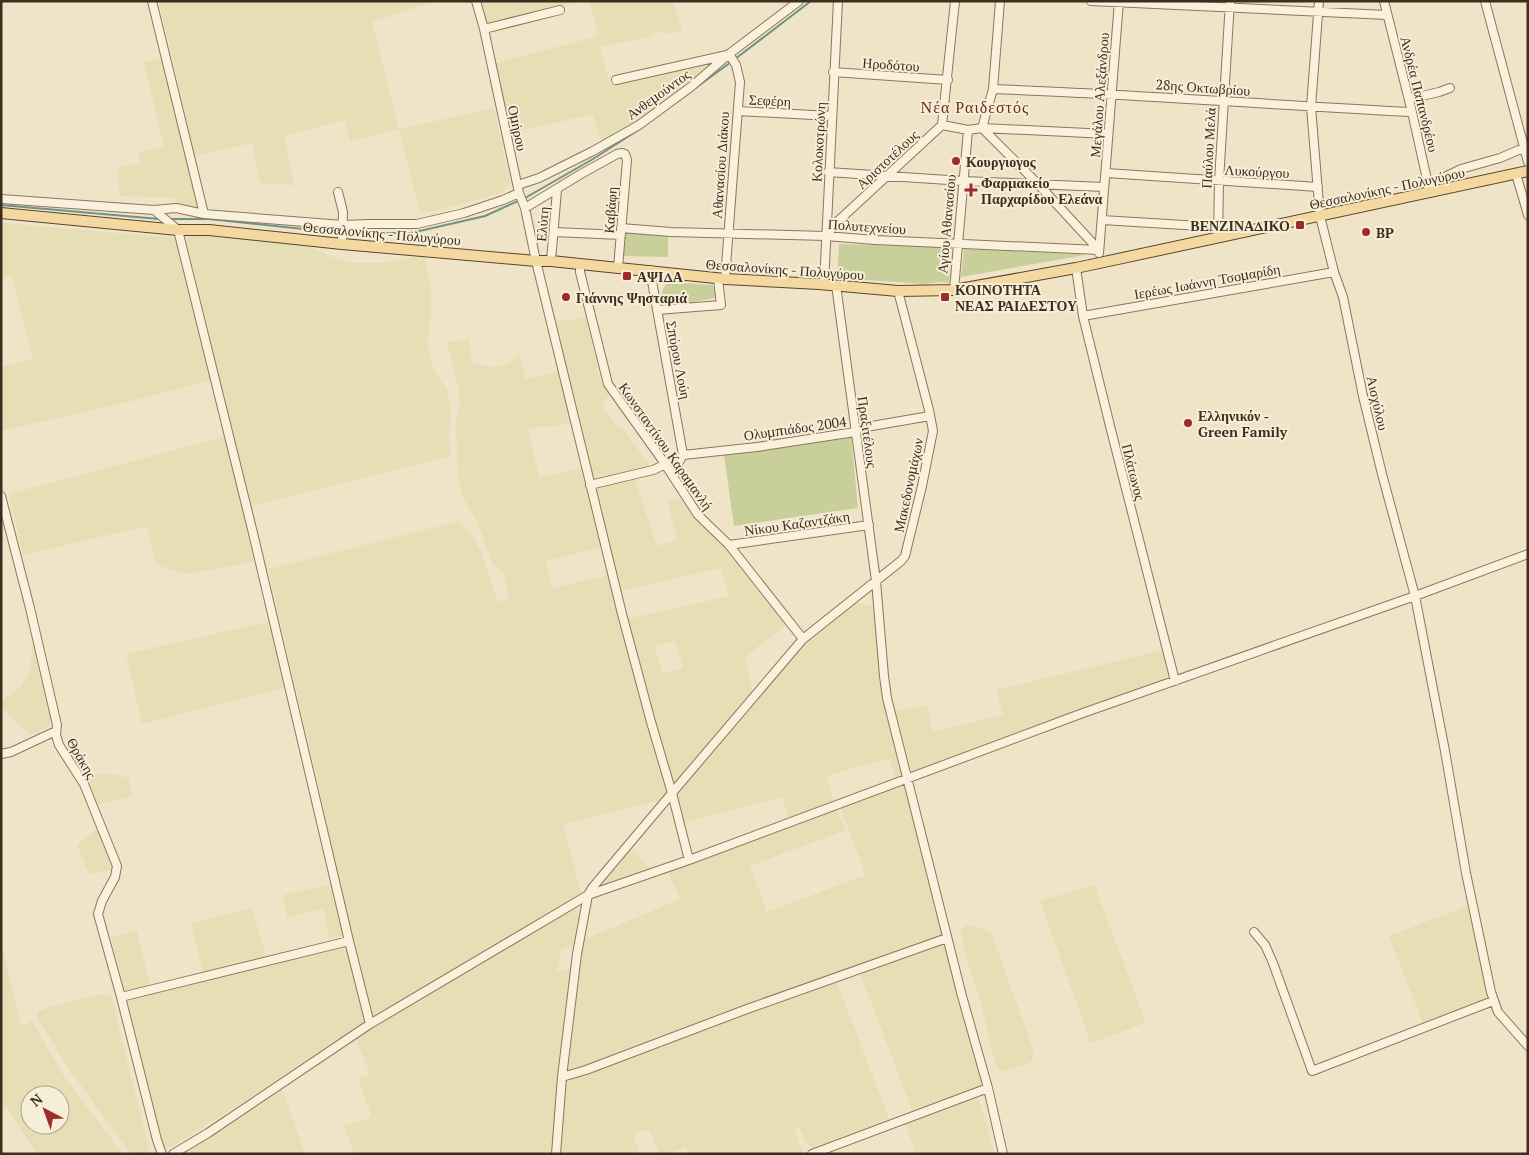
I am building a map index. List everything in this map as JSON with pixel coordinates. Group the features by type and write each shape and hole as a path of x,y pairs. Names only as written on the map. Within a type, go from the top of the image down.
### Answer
{"main road":[{"name":"Θεσσαλονίκης - Πολυγύρου","path":"1,213 650,270 722,279 824,284 898,291 954,290 1076,268 1218,232 1320,216 1429,189 1528,172"}],"street":[{"path":"152,1 204,214"},
{"name":"Ομήρου","path":"476,1 590,485 639,677 689,860"},
{"name":"Ανθεμούντος","path":"1,198 154,210 176,208 204,214 343,225 417,224 464,213 503,200 519,189 639,125 692,86 729,54 798,1"},
{"name":"Κολοκοτρώνη","path":"824,284 828,172 838,1"},
{"path":"955,1 942,124 968,130 982,128 1108,134"},
{"path":"982,128 993,89 1000,1"},
{"path":"1091,1 1230,5 1387,15"},
{"name":"Αισχύλου","path":"1319,1 1311,107 1320,216 1334,272 1343,297 1363,396 1415,596 1466,873 1493,1001"},
{"name":"Ανδρέα Παπανδρέου","path":"1384,1 1409,99 1429,189"},
{"path":"1485,1 1526,146 1528,162"},
{"name":"Μεγάλου Αλεξάνδρου","path":"1099,250 1119,2"},
{"name":"Παύλου Μελά","path":"1218,232 1218,182 1230,5"},
{"path":"484,29 560,10"},
{"path":"616,80 729,54"},
{"name":"Αθανασίου Διάκου","path":"657,310 721,305 738,111 739,73 729,54"},
{"name":"Ηροδότου","path":"834,72 948,80"},
{"path":"1409,99 1450,88"},
{"name":"28ης Οκτωβρίου","path":"993,89 1111,93 1412,112"},
{"name":"Σεφέρη","path":"738,111 831,116"},
{"name":"Αριστοτέλους","path":"826,236 836,223 942,124"},
{"path":"982,128 1038,184 1099,250 1101,262"},
{"name":"Αγίου Αθανασίου","path":"954,290 962,181 968,130"},
{"path":"1429,189 1461,170 1500,158 1526,146"},
{"name":"Καβάφη","path":"557,190 617,154 622,152 625,154 627,160 618,268"},
{"path":"828,172 962,181 1104,187"},
{"name":"Λυκούργου","path":"1106,173 1218,182 1318,187"},
{"path":"1516,174 1528,215"},
{"path":"526,208 557,190"},
{"name":"Ελύτη","path":"551,261 557,190"},
{"path":"338,192 343,212 342,244"},
{"path":"154,210 178,230 253,533 370,1024"},
{"path":"1102,220 1218,232"},
{"name":"Πολυτεχνείου","path":"554,232 728,232 1099,250"},
{"name":"Κωνσταντίνου Καραμανλή","path":"580,264 580,272 608,384 666,464 698,515 729,545 803,639"},
{"name":"Πλάτωνος","path":"1076,268 1083,316 1174,681"},
{"name":"Σπύρου Λούη","path":"650,270 683,455"},
{"name":"Ιερέως Ιωάννη Τσομαρίδη","path":"1083,316 1334,272"},
{"name":"Πραξιτέλους","path":"836,285 876,581 887,698 947,938 988,1088 1003,1154"},
{"name":"Μακεδονομάχων","path":"588,895 638,832 803,639 905,556 933,431 898,291"},
{"name":"Ολυμπιάδος 2004","path":"683,455 856,432 860,428 930,416"},
{"path":"672,474 683,455"},
{"path":"590,485 653,470 666,464"},
{"name":"Θράκης","path":"1,496 46,675 57,725 56,731 59,744 84,784 117,866 98,914 162,1154"},
{"name":"Νίκου Καζαντζάκη","path":"729,545 868,526"},
{"path":"174,1154 370,1024 588,895 689,860 1069,718 1415,596 1528,554"},
{"path":"1,754 11,752 56,731"},
{"path":"556,1154 562,1076 578,954 588,895"},
{"path":"1254,932 1265,945 1274,963 1312,1071 1493,1001 1498,1012 1528,1046"},
{"path":"562,1076 586,1070 747,1009 947,938"},
{"path":"121,996 349,941"},
{"path":"812,1154 988,1088"}],"shaded area":[{"path":"159,1 437,1 372,22 399,129 350,141 345,120 284,136 294,185 260,183 252,143 195,156"},
{"path":"480,1 580,1 487,25"},
{"path":"589,1 673,1 682,30 667,34 663,31 654,33 649,37 600,47 610,84 719,59 631,126 601,142 593,114 511,133 496,63 599,36"},
{"path":"165,58 201,210 177,204 176,198 119,196 118,168 142,162 137,153 164,147 144,62"},
{"path":"494,108 510,184 501,193 420,213 399,129"},
{"path":"1,223 178,238 212,380 136,400 1,431 1,367 33,359 12,276 1,278"},
{"path":"193,234 304,244 350,263 386,263 424,255 431,288 431,315 427,344 433,369 447,390 451,410 449,436 451,456 251,506 187,242 188,236"},
{"path":"586,318 601,383 609,395 604,402 603,408 618,427 623,428 649,465 648,469 600,480 593,479 556,321"},
{"path":"469,339 472,363 491,367 501,366 511,362 519,353 526,379 559,371 571,423 528,429 539,478 583,467 603,547 546,561 552,588 609,575 668,792 661,800 563,824 581,893 372,1018 268,569 460,521 473,537 482,553 498,602 509,599 503,572 493,565 477,521 463,498 458,477 456,420 460,404 458,386 447,342"},
{"path":"227,436 257,561 187,574 156,565 147,526 23,555 9,494"},
{"path":"634,478 657,546 678,540 667,502 681,499 693,517 731,553 787,624 745,657 753,693 676,784 672,782 654,723 627,619 729,596 721,568 620,591 594,487","holes":["675,641 683,668 662,673 655,646"]},
{"path":"856,602 873,607 881,689 902,779 896,782 889,760 885,759 826,776 835,804 789,821 782,797 682,823 675,793 807,640"},
{"path":"271,621 287,687 142,724 126,654"},
{"path":"36,643 54,721 46,728 30,735 1,707 1,702 20,687 30,671 33,644"},
{"path":"1163,650 1169,676 912,773 896,711 927,705 933,732 1003,715 996,690"},
{"path":"102,774 129,778 132,797 99,804 87,776"},
{"path":"900,784 904,786 983,1086 912,1110 858,968 835,977 889,1119 813,1148 806,1142 799,1128 794,1130 803,1152 798,1154 687,1154 687,1147 667,1154 659,1154 649,1129 633,1134 640,1154 559,1154 566,1077 583,940 680,899 668,871 837,808 845,830 750,866 767,912 866,875 840,807"},
{"path":"99,827 113,869 89,874 77,845"},
{"path":"630,846 650,870 599,890 597,886"},
{"path":"332,884 345,935 330,938 323,909 287,917 283,895"},
{"path":"1094,885 1145,1023 1091,1043 1040,901"},
{"path":"1470,905 1490,1000 1424,1026 1389,936"},
{"path":"252,908 266,957 203,973 191,923"},
{"path":"572,909 579,909 575,945 561,950 557,972 572,967 553,1154 354,1154 344,1126 372,1117 358,1079 370,1075 356,1037"},
{"path":"967,924 991,932 1033,1049 1032,1061 1028,1064 1003,1071 998,1069 963,947 961,931"},
{"path":"137,931 150,985 125,991 111,937"},
{"path":"344,946 348,950 364,1022 251,1097 171,1147 165,1147 160,1138 127,1000"},
{"path":"1,950 3,950 21,1026 32,1021 65,1078 123,1154 37,1154 25,1135 70,1135 70,1085 20,1085 20,1128 6,1106 1,1109"},
{"path":"101,994 111,996 148,1143 149,1154 131,1154 69,1069 37,1017 39,1011"},
{"path":"282,1089 305,1154 181,1154 239,1118"},
{"path":"973,1098 978,1099 982,1109 994,1154 916,1154 904,1120"}],"green space":[{"path":"622,232 668,235 668,257 622,256"},
{"path":"839,244 951,247 949,283 925,284 837,278"},
{"path":"964,249 1078,254 1085,255 961,277"},
{"path":"668,282 712,285 717,289 718,297 666,308 663,305 661,295 663,288"},
{"path":"851,434 858,508 734,526 724,455"}],"waterway":[{"path":"735,59 811,1"},
{"path":"656,117 731,62"},
{"path":"525,198 593,159 643,127"},
{"path":"345,233 411,233 485,216 520,200"},
{"path":"1,205 159,219"},
{"path":"169,219 209,219 341,233"}],"place":[{"name":"Κουργιογος","path":"956,161"},
{"name":"Φαρμακείο Παρχαρίδου Ελεάνα","path":"971,190"},
{"name":"ΒΕΝΖΙΝΑΔΙΚΟ","path":"1300,225"},
{"name":"BP","path":"1366,232"},
{"name":"ΑΨΙΔΑ","path":"627,276"},
{"name":"Γιάννης Ψησταριά","path":"566,297"},
{"name":"ΚΟΙΝΟΤΗΤΑ ΝΕΑΣ ΡΑΙΔΕΣΤΟΥ","path":"945,297"},
{"name":"Ελληνικόν - Green Family","path":"1188,423"}],"district":[{"name":"Νέα Ραιδεστός","path":"975,107"}]}
